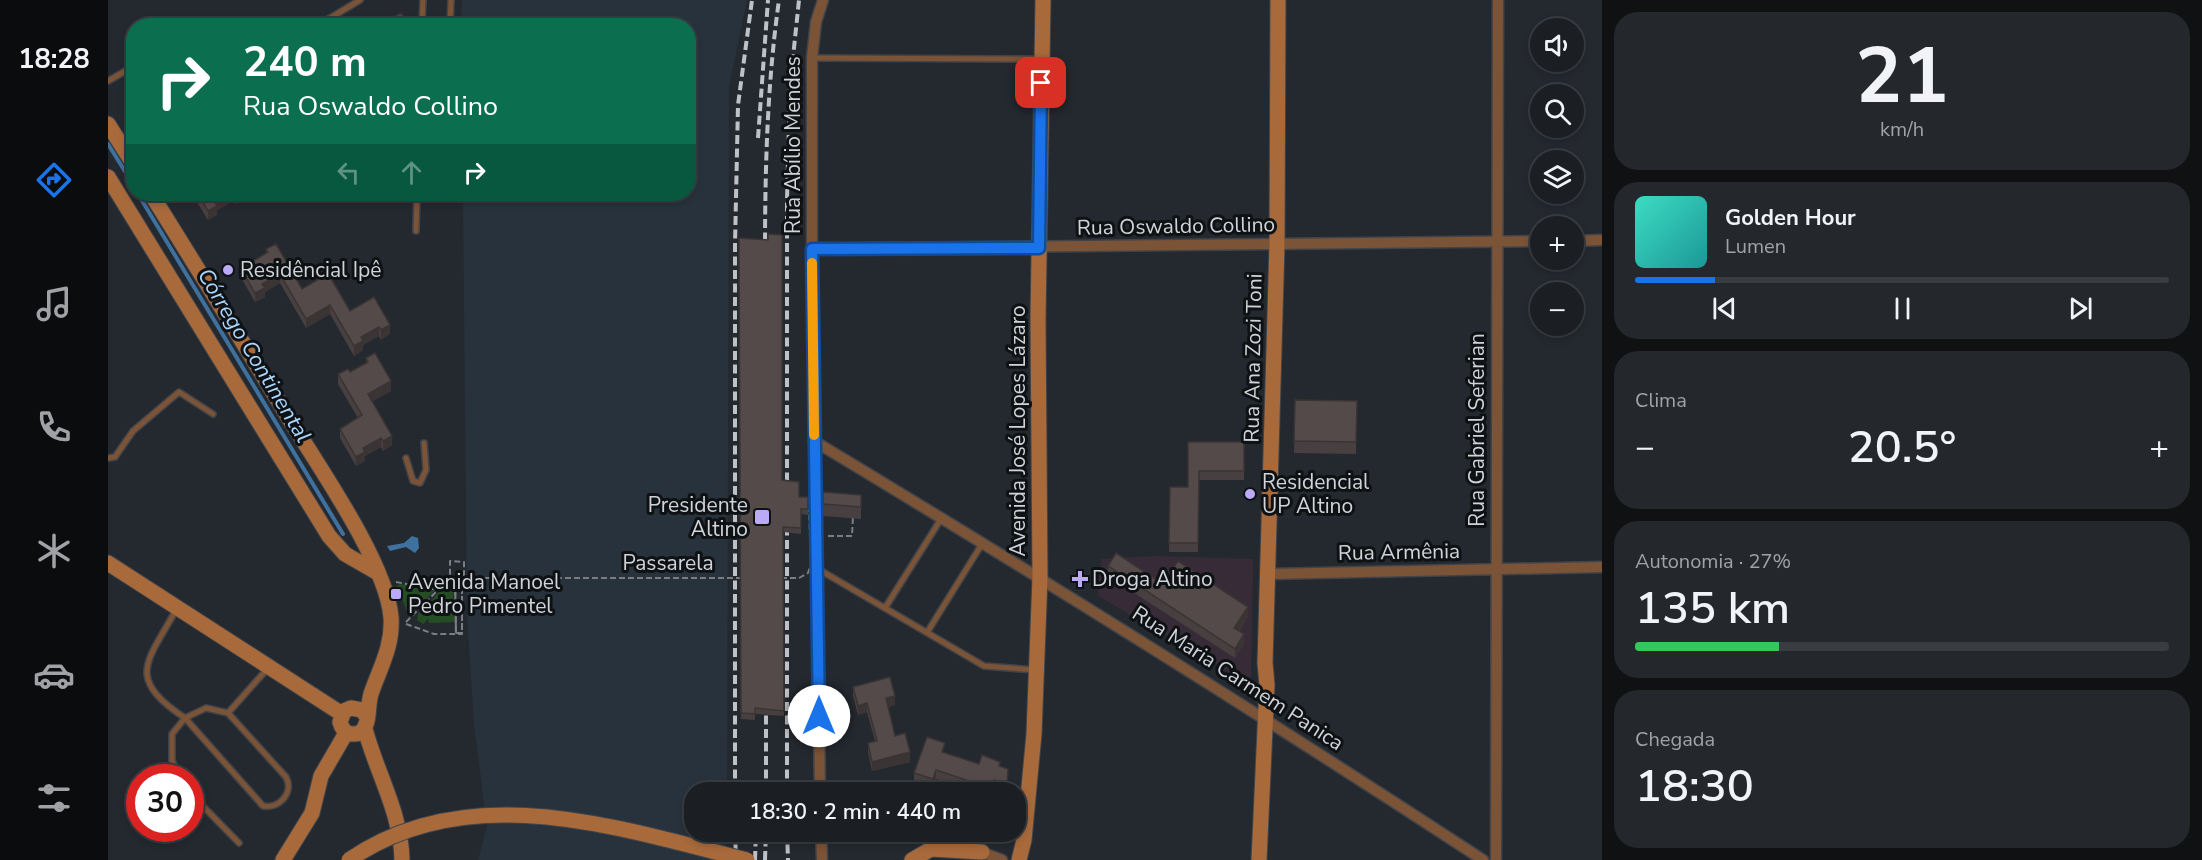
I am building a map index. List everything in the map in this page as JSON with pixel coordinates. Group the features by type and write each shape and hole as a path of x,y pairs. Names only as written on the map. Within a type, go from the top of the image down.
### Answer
{"street":[{"name":"Avenida José Lopes Lázaro","path":"1018,860 1024,840 1033,746 1040,577 1039,248 1043,0"},
{"name":"Rua Ana Zozi Toni","path":"1259,860 1265,717 1277,244 1278,0"},
{"name":"Rua Gabriel Seferian","path":"1496,860 1495,243 1498,0"},
{"name":"Rua Abílio Mendes","path":"823,782 814,441 812,58 816,22 825,1"},
{"path":"108,124 126,152"},
{"path":"108,177 329,536 345,554 380,576"},
{"path":"155,201 329,484 380,576 398,625 371,692 355,723 321,776 312,813 283,860"},
{"path":"1584,241 1602,240"},
{"name":"Rua Oswaldo Collino","path":"812,249 1530,242"},
{"name":"Rua Maria Carmem Panica","path":"814,441 983,542 1265,717 1483,860"},
{"path":"345,554 367,552"},
{"path":"108,563 355,723 395,809 402,841 402,860"},
{"name":"Rua Armênia","path":"1268,574 1602,567"},
{"path":"349,860 378,842 433,823 455,817 503,814 564,819 617,828 747,860"},
{"path":"821,842 822,860"},
{"path":"956,842 1002,860"},
{"path":"912,860 931,849 982,852"}],"lane":[{"path":"330,18 360,0"},
{"path":"422,18 423,0"},
{"path":"450,18 451,0"},
{"path":"812,58 1042,59"},
{"path":"108,81 126,71"},
{"path":"416,231 417,201"},
{"path":"108,458 115,457 133,431 179,392 213,414"},
{"path":"406,458 413,481 420,483 426,470 424,443"},
{"path":"885,608 942,517"},
{"path":"928,631 983,542"},
{"path":"818,569 928,631 984,666 1036,670"},
{"path":"174,764 172,734 185,718 206,708 228,713 286,777 290,785 289,792 277,804 270,807 263,806 185,718 160,701 148,684 147,665 177,607"},
{"path":"228,713 270,666"},
{"path":"204,807 239,843"}],"path":[{"path":"775,578 796,578 808,573 811,564 809,511 831,512"},
{"path":"818,536 852,536 854,513"},
{"path":"398,625 450,578 450,561 464,562 464,578 455,578 456,600 456,611 456,622 456,633 462,633 462,578 455,578 456,634"},
{"path":"380,576 438,590"},
{"path":"398,625 434,634 462,634 462,578 455,578 456,622"},
{"name":"Passarela","path":"464,578 743,578"}],"shaded area":[{"path":"462,0 747,0 729,86 727,782 684,782 684,842 726,842 726,860 478,860 487,827 474,723 467,615 463,201 696,201 696,18 461,18"},
{"path":"1156,556 1253,559 1251,685 1098,596 1101,559"}],"green space":[{"path":"453,578 454,622 429,623 428,619 423,624 417,620 418,614"},
{"path":"400,584 434,591 409,617 397,586"}],"water":[{"path":"412,536 418,538 419,548 415,553 406,547 390,551 387,546 404,543"}],"building":[{"path":"401,13 404,18 392,18"},
{"path":"202,201 217,201 217,206 208,211"},
{"path":"768,234 782,235 782,480 799,482 799,497 808,497 808,509 801,509 801,528 783,527 784,711 755,708 755,714 741,713 739,238 768,240"},
{"path":"276,244 302,289 319,279 317,275 326,270 350,311 374,297 390,325 381,330 379,327 361,337 363,341 354,346 330,305 306,319 280,274 262,284 265,288 255,293 239,265 248,260 250,263 268,252 266,249"},
{"path":"375,353 391,381 368,394 392,436 383,441 381,438 363,448 365,452 356,457 340,429 362,415 338,374 348,369 350,372 368,362 366,358"},
{"path":"1295,400 1357,401 1356,442 1294,441"},
{"path":"1188,442 1244,442 1244,471 1199,471 1198,543 1169,543 1170,487 1188,487"},
{"path":"823,492 861,495 861,507 823,504"},
{"path":"1116,553 1163,584 1178,561 1248,607 1234,628 1244,634 1235,649 1108,566"},
{"path":"890,677 895,696 886,698 895,736 905,733 910,752 872,762 868,743 877,741 867,703 858,706 853,687"},
{"path":"927,737 945,743 942,752 979,764 982,755 1000,762 999,766 1008,769 1007,782 994,780 993,782 972,782 936,770 933,779 914,773"}],"waterway":[{"name":"Córrego Continental","path":"108,144 126,173"},
{"name":"Córrego Continental","path":"142,201 343,534"}],"railway":[{"path":"735,782 735,245 738,105 752,0"},
{"path":"758,138 768,0"},
{"path":"765,255 768,128 779,0"},
{"path":"787,782 787,200 790,86 799,0"},
{"path":"766,699 766,782"},
{"path":"735,842 736,860"},
{"path":"755,860 756,842"},
{"path":"765,860 766,842"},
{"path":"787,842 788,860"}],"slow traffic":[{"path":"812,263 814,435"}],"place":[{"name":"Residêncial Ipê","path":"228,270"},
{"name":"Residencial UP Altino","path":"1250,494"},
{"name":"Presidente Altino","path":"762,517"},
{"name":"Droga Altino","path":"1080,579"},
{"name":"Avenida Manoel Pedro Pimentel","path":"396,594"}],"route":[{"path":"819,716 812,249 1039,248 1041,83"}]}
